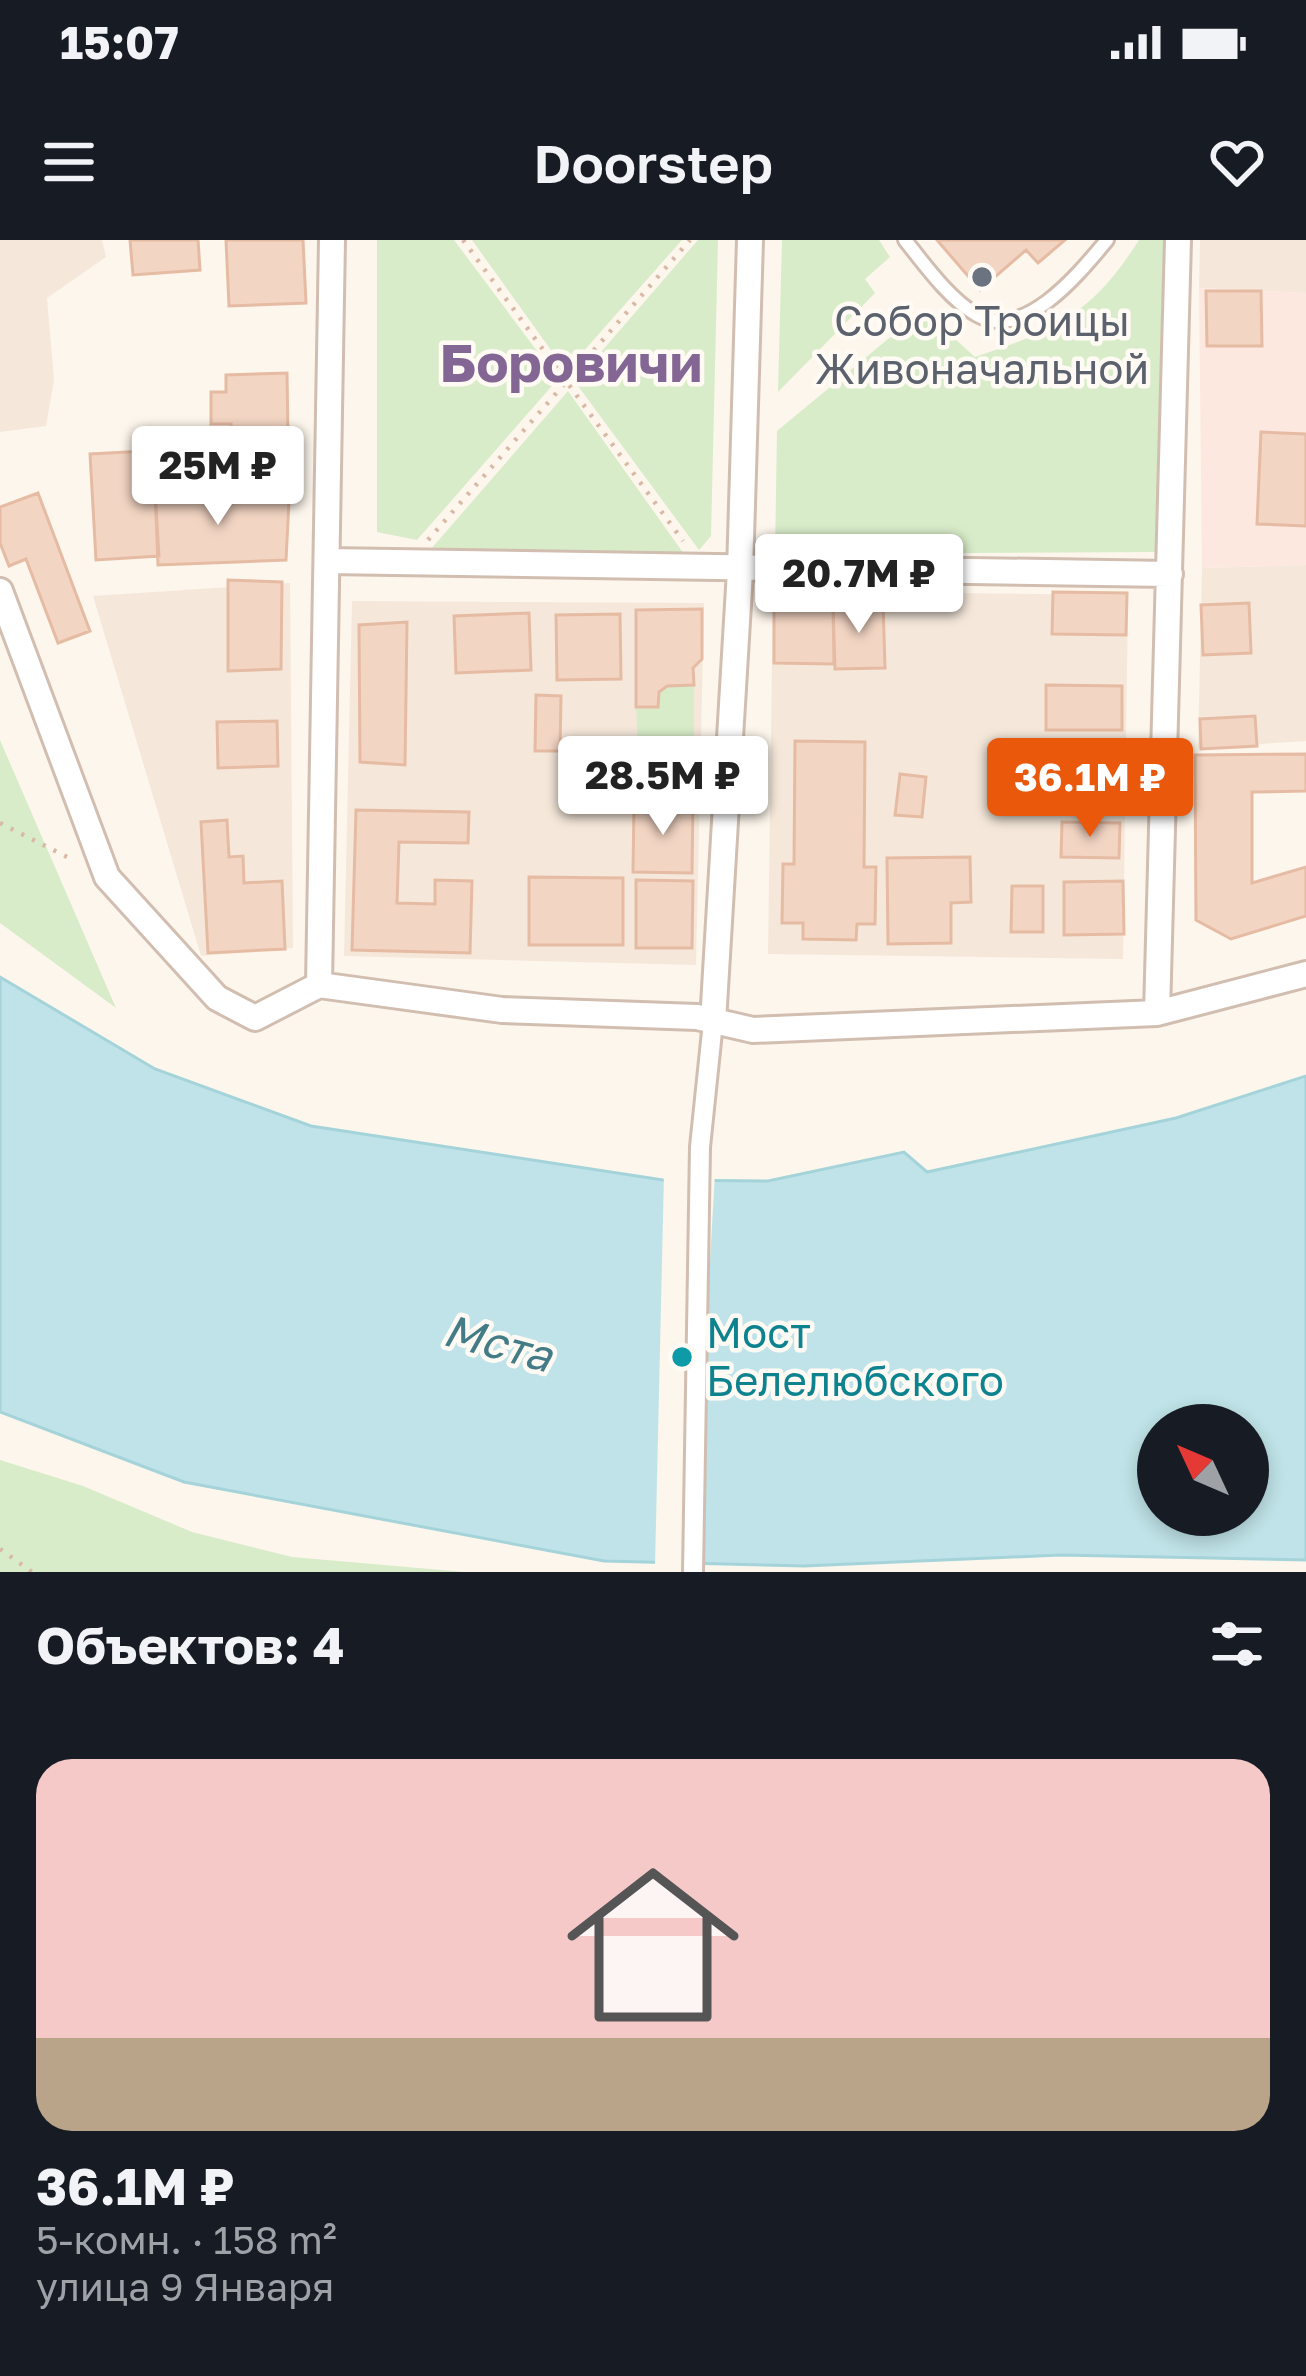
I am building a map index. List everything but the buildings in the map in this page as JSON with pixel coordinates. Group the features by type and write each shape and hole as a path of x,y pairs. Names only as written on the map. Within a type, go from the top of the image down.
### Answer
{"street":[{"path":"320,985 332,240"},
{"path":"692,1571 700,1147 713,1022 740,571 749,240"},
{"path":"1157,1013 1178,240"},
{"path":"327,560 740,571 1170,574"},
{"path":"0,591 107,877 217,998 255,1018 320,985 502,1010 713,1022 753,1030 1157,1013 1306,974"}],"lane":[{"path":"905,240 976,315 995,321 1038,306 1070,282 1107,240"}],"path":[{"path":"463,240 704,570"},
{"path":"409,562 690,240"},
{"path":"0,824 107,877"},
{"path":"0,1550 32,1572"}],"shaded area":[{"path":"0,240 102,240 106,257 47,298 54,380 46,426 0,432"},
{"path":"1200,240 1306,240 1306,293 1199,288"},
{"path":"1199,288 1306,293 1306,565 1202,568"},
{"path":"1306,565 1306,741 1198,748 1202,568"},
{"path":"290,583 293,948 201,956 93,596"},
{"path":"773,591 1128,595 1123,959 768,954"},
{"path":"352,601 704,603 696,965 344,956"}],"green space":[{"path":"377,240 454,240 558,379 417,540 377,532"},
{"path":"472,240 682,240 566,371"},
{"path":"698,240 718,240 711,536 699,550 575,382"},
{"path":"782,240 879,240 890,257 865,279 875,293 778,392"},
{"path":"1139,240 1168,240 1155,552 775,554 777,431 923,310 975,357 1070,316 1105,286"},
{"path":"568,391 684,554 431,549"},
{"path":"694,685 694,750 638,748 636,707 658,707 659,692 667,686"},
{"path":"0,740 116,1008 0,923"},
{"path":"0,1460 83,1486 192,1532 292,1557 465,1572 0,1572"}],"water":[{"name":"Мста","path":"0,977 155,1069 311,1126 663,1180 768,1181 904,1152 927,1172 1176,1118 1306,1076 1306,1560 1060,1555 804,1566 604,1561 184,1482 0,1412"}],"pier":[{"name":"Мост Белелюбского","path":"664,1174 715,1174 692,1569 655,1566"}],"place":[{"name":"Собор Троицы Живоначальной","path":"982,277"},
{"name":"Мост Белелюбского","path":"682,1357"}],"district":[{"name":"Боровичи","path":"571,363"}]}
